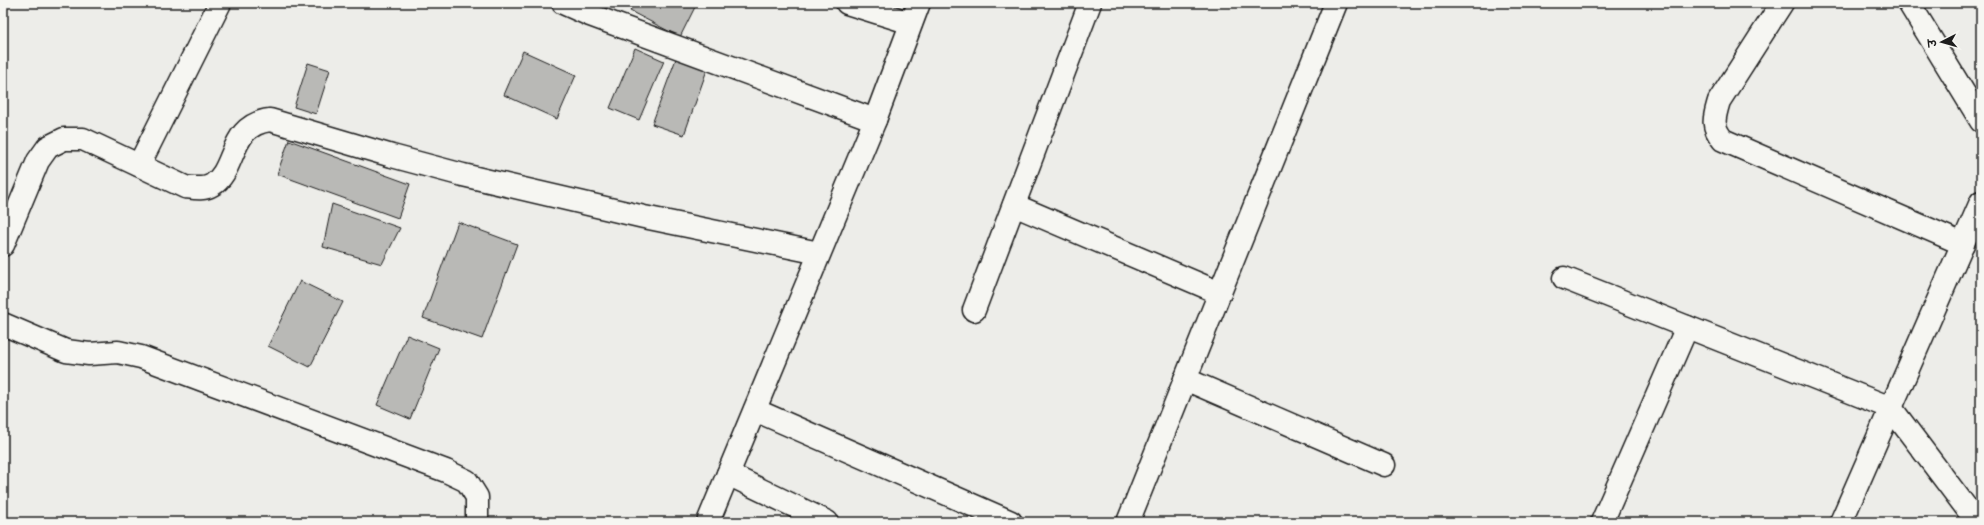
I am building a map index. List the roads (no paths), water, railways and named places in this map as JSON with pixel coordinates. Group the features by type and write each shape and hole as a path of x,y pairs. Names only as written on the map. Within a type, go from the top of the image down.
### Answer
{"main road":[{"path":"139,165 220,3"},
{"path":"563,3 590,15 875,120"},
{"path":"847,3 911,23"},
{"path":"708,522 875,120 919,3"},
{"path":"974,310 1090,3"},
{"path":"1128,522 1336,3"},
{"path":"1782,3 1719,101 1714,117 1715,131 1723,140 1963,244"},
{"path":"1909,3 1981,121"},
{"path":"3,245 38,161 48,147 64,139 83,139 185,187 199,188 213,185 222,174 242,135 253,126 270,120 463,175 644,217 819,253"},
{"path":"1841,522 1981,202"},
{"path":"1014,205 1220,293"},
{"path":"1564,278 1891,408 1978,522"},
{"path":"3,324 66,351 89,354 118,352 141,358 446,471 467,481 477,497 477,522"},
{"path":"1602,522 1687,327"},
{"path":"1186,379 1384,465"},
{"path":"755,410 1011,522"},
{"path":"728,474 827,522"}]}
